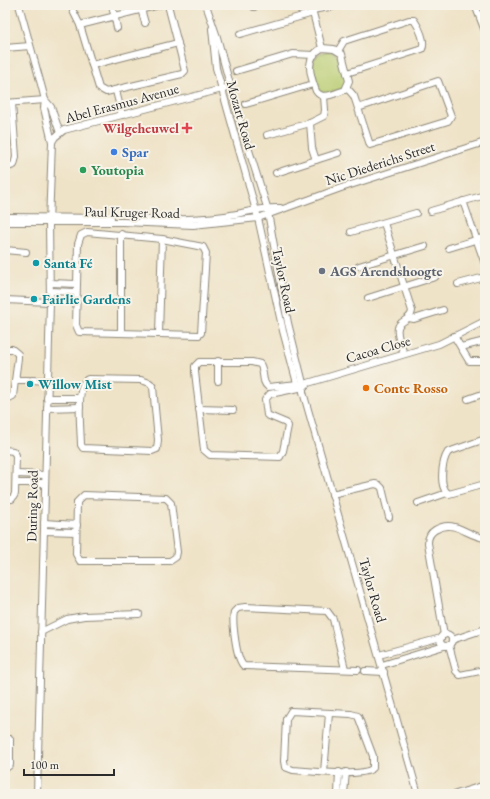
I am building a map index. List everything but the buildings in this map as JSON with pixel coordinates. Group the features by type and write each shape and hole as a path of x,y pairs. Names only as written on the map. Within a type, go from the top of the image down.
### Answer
{"street":[{"path":"19,5 45,100 51,108 60,133"},
{"path":"112,5 117,28"},
{"path":"80,25 145,7 159,5"},
{"path":"74,11 80,25 100,88 106,92 116,91 182,74 185,71 185,66 168,5"},
{"name":"Mozart Road","path":"206,5 217,37 230,87 269,215"},
{"path":"240,34 312,9 341,5"},
{"path":"475,5 485,32"},
{"path":"145,7 145,23"},
{"path":"312,9 322,48"},
{"path":"338,51 344,41 409,20 414,20 417,24 423,43 422,49 347,73"},
{"name":"Mozart Road","path":"212,25 216,68 221,89 258,218"},
{"path":"92,66 178,43"},
{"path":"5,48 30,46"},
{"path":"322,48 338,51 342,54 349,81 347,88"},
{"path":"322,48 314,55 309,65 313,84 318,94 324,96 347,88"},
{"path":"236,72 293,54 314,55"},
{"path":"347,88 354,96 370,145 448,121 451,116 438,81 358,108"},
{"path":"246,104 313,84"},
{"name":"Abel Erasmus Avenue","path":"52,142 60,133 230,87"},
{"path":"116,91 122,115"},
{"path":"267,135 310,123 324,116 326,110 324,96"},
{"path":"5,168 14,165 16,157 8,103 45,100"},
{"path":"45,100 44,108 52,142 49,220"},
{"path":"310,123 312,148 316,160"},
{"name":"Nic Diederichs Street","path":"269,215 282,208 485,142"},
{"path":"276,173 338,153"},
{"path":"431,211 485,195"},
{"path":"463,201 485,264"},
{"name":"Nic Diederichs Street","path":"267,207 282,208"},
{"name":"Paul Kruger Road","path":"5,222 49,220 191,220 267,207"},
{"path":"351,232 416,213"},
{"name":"Paul Kruger Road","path":"5,217 193,225 258,218 269,215"},
{"name":"Taylor Road","path":"269,215 288,323 302,386 418,794"},
{"name":"Taylor Road","path":"258,218 283,331 302,386"},
{"name":"During Road","path":"37,794 48,398 50,302 49,220"},
{"path":"384,223 412,311 409,318 398,327 398,335 406,353"},
{"path":"87,232 121,234 200,245 206,250 202,333 79,332 76,325 76,292 81,235 87,232"},
{"path":"121,234 121,333"},
{"path":"449,248 485,237"},
{"path":"159,333 162,239"},
{"path":"359,266 425,246"},
{"path":"5,250 26,252"},
{"path":"368,298 435,277"},
{"path":"458,284 485,277"},
{"path":"50,283 77,284"},
{"path":"50,291 76,292"},
{"path":"5,300 50,302"},
{"path":"409,318 414,319 443,310"},
{"name":"Cacoa Close","path":"302,386 439,344 485,321"},
{"path":"454,336 469,361 485,361"},
{"path":"461,347 485,341"},
{"path":"5,349 12,349 18,354 13,396 5,400"},
{"path":"202,361 260,364 263,368 264,383 268,387 302,386 270,394 265,400 268,415 286,423 288,426 283,451 280,456 207,453 204,450 195,366 202,361"},
{"path":"218,361 218,381"},
{"path":"88,379 141,380 150,383 153,387 158,448 152,451 83,448 81,444 80,407 82,384 88,379"},
{"path":"16,380 48,381"},
{"path":"468,398 485,393"},
{"path":"48,398 80,398"},
{"path":"47,408 80,407"},
{"path":"199,409 233,410"},
{"path":"447,493 444,489 443,479 446,455 452,450 485,439"},
{"path":"5,450 16,453 16,483 14,497 5,499"},
{"path":"16,474 45,475"},
{"path":"16,483 45,483"},
{"path":"332,494 375,484 379,485 382,488 389,517"},
{"path":"418,503 447,493 453,494 485,484"},
{"path":"84,495 166,498 171,504 177,555 170,562 83,562 77,557 76,532 77,502 84,495"},
{"path":"44,523 77,525"},
{"path":"449,644 441,643 442,636 428,543 430,535 439,527 449,525 485,538"},
{"path":"44,531 76,532"},
{"path":"345,669 332,619 327,611 245,607 234,612 238,656 240,663 244,666 358,670"},
{"path":"41,632 67,619 84,616 139,614"},
{"path":"382,665 449,644 485,629"},
{"path":"379,656 442,636 450,635 449,644 456,670 460,675 485,670"},
{"path":"365,671 384,672"},
{"path":"290,711 351,714 358,716 373,756 374,766 370,771 324,772 293,770 285,767 286,719 290,711"},
{"path":"324,772 329,714"},
{"path":"5,769 10,764 10,739"},
{"path":"338,794 342,772"},
{"path":"342,772 344,794"},
{"path":"456,794 485,785"}],"green space":[{"path":"328,51 337,55 343,64 346,85 342,89 325,94 318,90 312,62 320,53"}],"place":[{"name":"Wilgeheuwel","path":"187,128"},
{"name":"Spar","path":"114,152"},
{"name":"Youtopia","path":"83,170"},
{"name":"Santa Fé","path":"36,263"},
{"name":"AGS Arendshoogte","path":"322,271"},
{"name":"Fairlie Gardens","path":"34,299"},
{"name":"Willow Mist","path":"30,384"},
{"name":"Conte Rosso","path":"366,388"}]}
